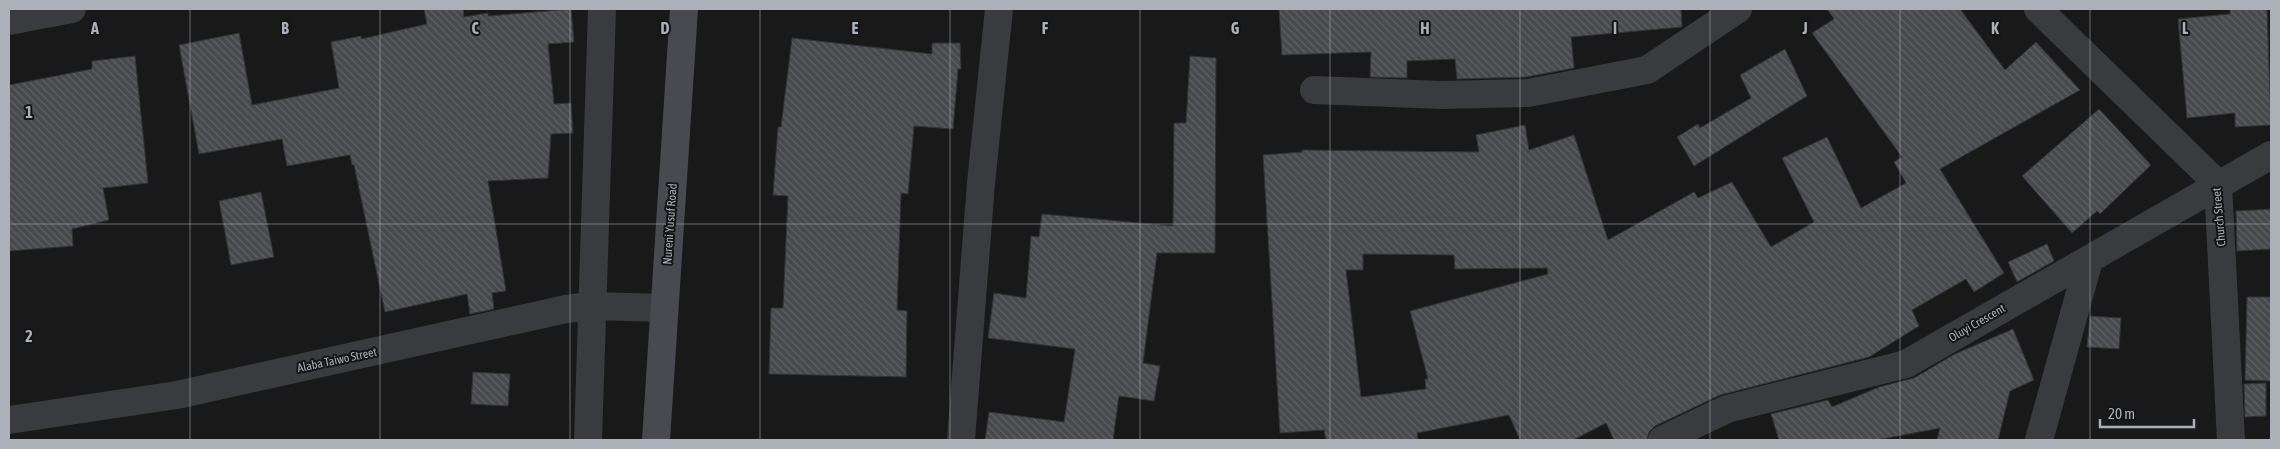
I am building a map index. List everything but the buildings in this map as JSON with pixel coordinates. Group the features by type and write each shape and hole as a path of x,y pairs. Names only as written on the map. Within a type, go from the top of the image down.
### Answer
{"street":[{"path":"9,21 72,9"},
{"path":"588,440 602,9"},
{"name":"Nureni Yusuf Road","path":"656,440 684,9"},
{"path":"961,440 981,183 999,9"},
{"path":"1314,90 1442,95 1537,91 1647,70 1738,9"},
{"name":"Church Street","path":"2038,9 2218,184 2231,440"},
{"name":"Oluyi Crescent","path":"1662,440 1727,409 1906,364 2271,155"},
{"path":"2039,440 2089,260"},
{"name":"Alaba Taiwo Street","path":"9,420 177,395 566,309 591,306 664,308"}]}
